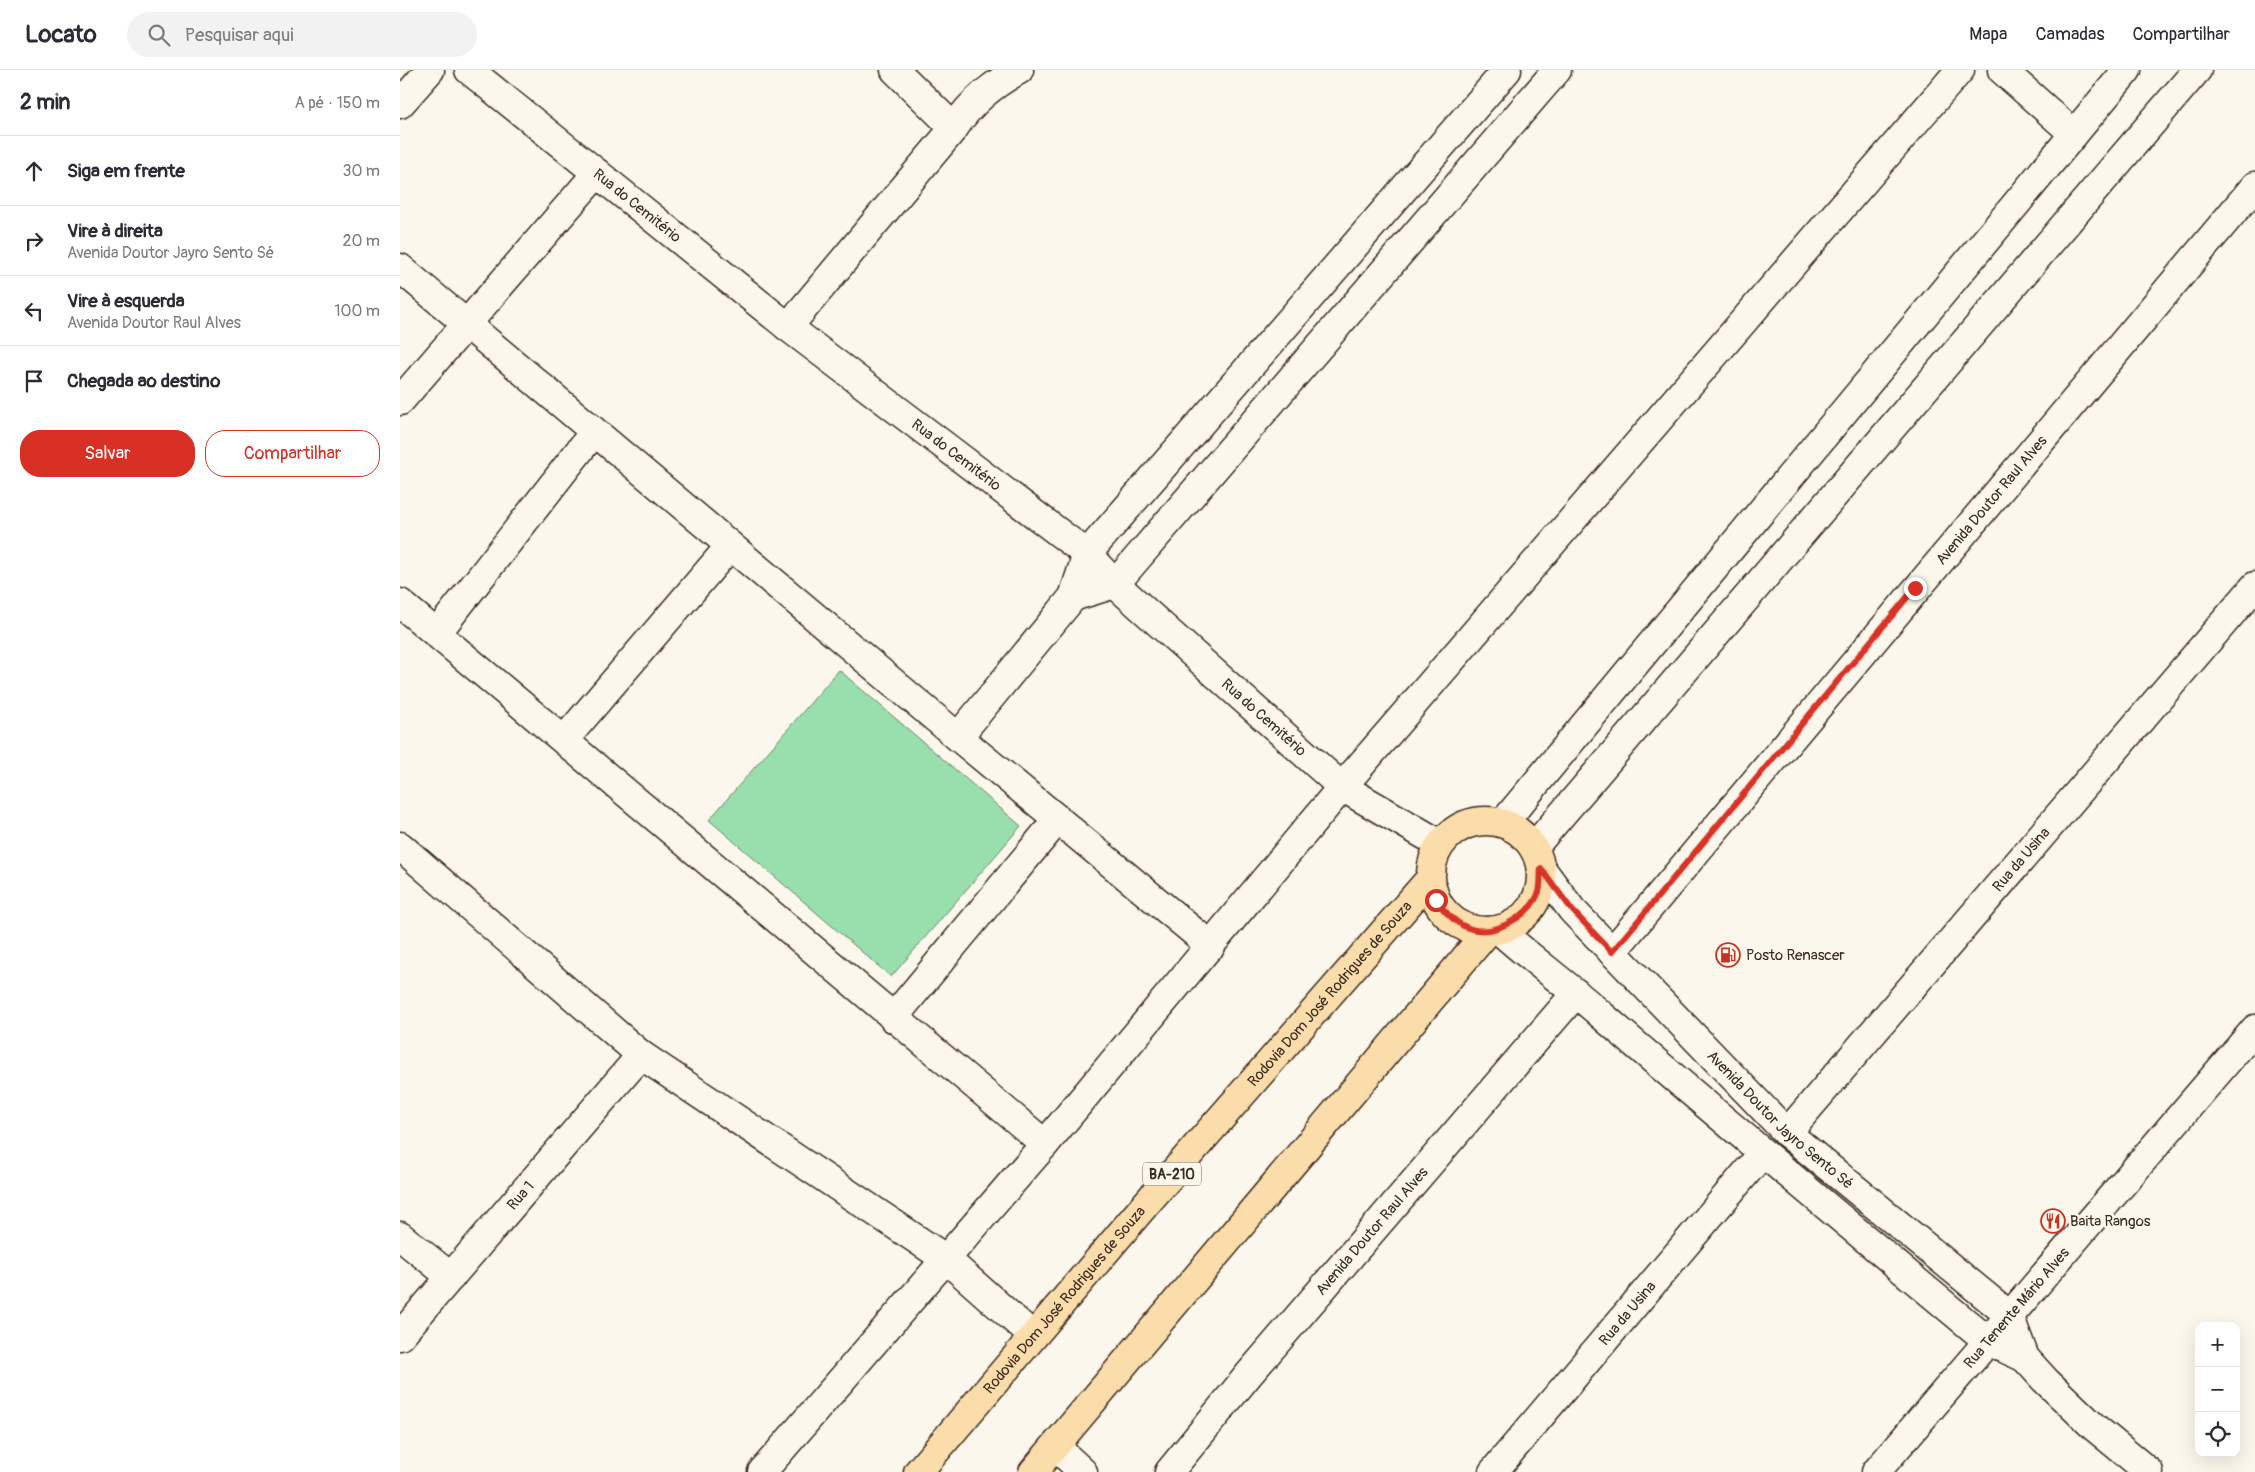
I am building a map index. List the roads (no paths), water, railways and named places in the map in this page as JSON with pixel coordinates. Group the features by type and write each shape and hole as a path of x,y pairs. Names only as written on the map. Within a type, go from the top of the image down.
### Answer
{"main road":[{"path":"1033,1472 1493,930 1528,911 1539,891 1538,858 1521,832 1504,822 1468,823 1440,844 1430,879 1436,900 1448,917 1466,928 1493,930"},
{"name":"Rodovia Dom José Rodrigues de Souza","path":"918,1472 1033,1336 1430,879"}],"street":[{"path":"400,104 430,70"},
{"name":"Rua do Cemitério","path":"469,70 788,327 1088,554 1115,584 1342,787 1440,844"},
{"path":"895,70 954,128"},
{"path":"788,327 954,128 969,106 1002,80 1019,70"},
{"path":"958,737 1074,597 1088,554 1507,70"},
{"path":"1074,597 1115,584 1557,70"},
{"path":"762,1472 1045,1144 1342,787 1960,70"},
{"path":"2002,70 2074,134"},
{"path":"1504,822 2127,70"},
{"path":"1538,858 2197,70"},
{"path":"400,401 597,173"},
{"name":"Avenida Doutor Raul Alves","path":"1612,952 2255,186"},
{"path":"400,268 958,737 1211,946"},
{"path":"437,633 594,432"},
{"path":"565,739 730,546"},
{"name":"Rua da Usina","path":"1787,1133 2255,586"},
{"path":"400,602 1045,1144"},
{"path":"893,1018 1058,819"},
{"path":"400,846 641,1055 946,1259 1033,1336"},
{"name":"Avenida Doutor Jayro Sento Sé","path":"1538,858 1572,910 1787,1133 2009,1315"},
{"path":"1493,930 1576,993 1762,1154 1988,1341 2025,1358 2093,1426 2150,1472"},
{"name":"Avenida Doutor Raul Alves","path":"1169,1472 1256,1366 1576,993"},
{"name":"Rua Tenente Mário Alves","path":"1876,1472 2255,1029"},
{"name":"Rua 1","path":"400,1336 641,1055"},
{"name":"Rua da Usina","path":"1493,1472 1762,1154"},
{"path":"400,1236 451,1277"},
{"path":"2009,1315 2025,1358"},
{"path":"1056,1447 1083,1472"}],"place":[{"name":"Posto Renascer","path":"1728,955"},
{"name":"Baita Rangos","path":"2053,1221"}]}
